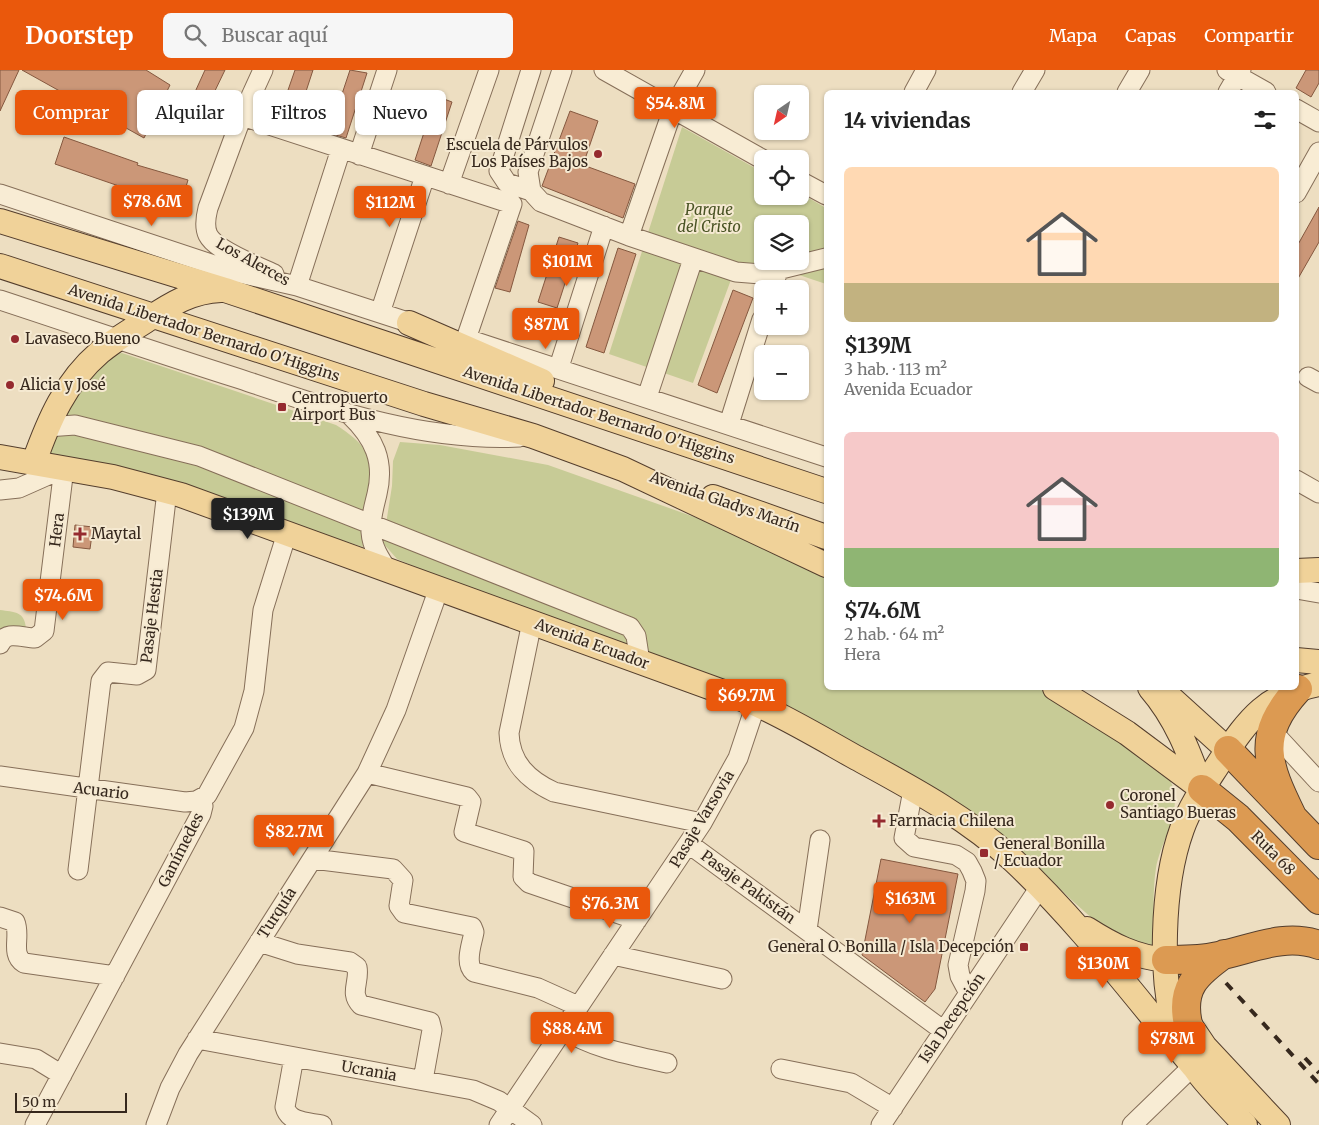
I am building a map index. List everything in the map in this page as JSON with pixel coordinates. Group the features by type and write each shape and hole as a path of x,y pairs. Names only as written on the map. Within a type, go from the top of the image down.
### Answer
{"highway":[{"path":"1292,816 1270,765 1271,730 1280,712 1308,687"},
{"path":"1228,750 1319,845"},
{"name":"Ruta 68","path":"1202,789 1243,823 1319,900"},
{"path":"1167,971 1192,960 1263,944 1291,940 1319,945"},
{"path":"1188,1024 1184,1005 1189,988 1201,972 1224,954"}],"main road":[{"name":"Avenida Libertador Bernardo O'Higgins","path":"0,221 225,290 824,490"},
{"name":"Avenida Libertador Bernardo O'Higgins","path":"0,266 424,404 533,436 623,469 824,564"},
{"path":"34,462 47,427 62,396 80,370 100,351 153,316 187,297 225,290"},
{"path":"409,323 593,401 661,435"},
{"name":"Avenida Ecuador","path":"0,457 64,468 167,491 756,704 792,721 913,790 981,834 1013,859 1070,919 1193,1066"},
{"name":"Avenida Ecuador","path":"0,469 34,462"},
{"name":"Avenida Gladys Marín","path":"623,469 682,486 824,536"},
{"path":"1299,660 1319,662"},
{"path":"1058,690 1127,734 1202,789"},
{"path":"1152,690 1172,716 1180,730 1202,789"},
{"path":"1161,690 1187,710 1228,750"},
{"path":"1245,1125 1193,1066 1174,1026 1167,971 1166,908 1170,867 1182,828 1202,789 1228,750 1256,712 1278,696 1298,690"},
{"name":"Avenida Ecuador","path":"1070,919 1116,947 1145,958 1167,971"},
{"path":"1167,971 1188,1024 1205,1046 1278,1125"}],"street":[{"name":"Los Alerces","path":"243,114 263,70"},
{"path":"360,155 387,70"},
{"path":"449,184 489,70"},
{"path":"531,70 499,172 507,182 531,192 548,206 694,258 749,274 775,280 824,259"},
{"path":"531,192 528,172 562,70"},
{"path":"604,70 754,155"},
{"path":"629,236 673,109 695,70"},
{"path":"915,90 926,70"},
{"path":"1023,90 1035,70"},
{"path":"1128,90 1140,70"},
{"path":"1229,90 1235,72 1263,90"},
{"path":"1299,111 1319,122"},
{"path":"243,116 512,204"},
{"name":"Los Alerces","path":"235,135 208,208 206,223 208,236 224,249 297,286"},
{"path":"297,286 341,148"},
{"path":"1299,188 1319,152"},
{"path":"380,313 425,176"},
{"path":"809,185 824,194"},
{"path":"466,339 512,204 531,192"},
{"name":"Avenida Libertador Bernardo O'Higgins","path":"0,194 227,270 297,286 409,323 558,368 824,456"},
{"path":"558,368 604,226"},
{"path":"647,397 694,258"},
{"path":"0,300 350,415 440,434 503,438 533,436"},
{"path":"729,424 757,335"},
{"path":"350,415 366,432 376,449 380,462 380,477 371,524 376,550 388,571"},
{"path":"47,427 75,425 199,456 624,624 636,636 640,662"},
{"path":"0,490 19,488 64,468"},
{"name":"Hera","path":"0,644 2,639 9,636 35,638 44,631 64,468"},
{"path":"1299,482 1319,493"},
{"name":"Pasaje Hestia","path":"88,789 102,677 108,672 141,674 147,666 167,491"},
{"name":"Ganímedes","path":"35,1125 201,814 203,806 201,799 211,789 248,718 254,691 263,610 286,533"},
{"path":"1299,586 1314,573"},
{"name":"Turquía","path":"156,1125 170,1088 197,1039 367,773 396,710 439,588"},
{"path":"532,622 509,733 511,749 517,764 534,781 554,792 702,823"},
{"name":"Pasaje Varsovia","path":"499,1125 702,823 738,758 756,704"},
{"path":"1271,730 1319,782"},
{"path":"367,773 467,797 471,802 464,832 524,851 523,876 529,883 637,920"},
{"name":"Acuario","path":"0,776 185,802 201,799"},
{"path":"78,870 88,789"},
{"path":"913,790 904,838 914,846 956,855 967,862 976,881 958,965 960,976 969,993"},
{"name":"Pasaje Pakistán","path":"807,930 820,840"},
{"name":"Pasaje Pakistán","path":"689,844 944,1031"},
{"path":"313,859 392,870 403,880 399,906 400,910 404,913 472,927 474,932 469,962 470,968 474,972 538,988 578,1006"},
{"name":"Isla Decepción","path":"881,1125 1040,887"},
{"path":"0,917 14,922 18,930 16,954 18,959 24,963 115,976"},
{"path":"1291,940 1319,955"},
{"path":"259,942 297,954 350,962 357,967 358,974 354,993 356,1000 361,1005 430,1022 432,1030 423,1080"},
{"path":"613,955 722,979"},
{"path":"563,1029 578,1039 597,1046 667,1063"},
{"name":"Ucrania","path":"197,1039 473,1090 493,1098 510,1108 532,1125"},
{"path":"0,1053 36,1059 62,1076"},
{"path":"294,1057 285,1107 287,1115 294,1120 322,1125"},
{"path":"1132,1125 1193,1066"},
{"path":"782,1069 851,1083 893,1108"}],"green space":[{"name":"Parque del Cristo","path":"682,127 754,168 754,205 809,205 809,198 824,207 824,283 793,273 769,270 809,270 809,215 754,215 754,268 736,266 693,383 609,354"},
{"path":"122,353 336,425 356,440 367,453 372,466 372,480 363,527 363,547 300,527 191,486 127,469 55,458 50,454 50,443 84,383 115,354"},
{"path":"400,442 440,445 548,465 731,530 824,575 824,690 1041,690 1079,712 1170,780 1174,791 1173,813 1156,868 1155,945 1152,947 1132,942 1113,933 1078,906 1014,845 943,794 397,559 383,543 392,486 393,461"},
{"path":"0,610 14,612 21,616 26,629 0,637"}],"building":[{"path":"0,70 19,70 0,111"},
{"path":"22,70 146,70 170,85 168,90 137,90 137,134 127,129 127,90 58,90"},
{"path":"205,70 225,70 215,90 196,90"},
{"path":"295,70 313,70 306,90 288,90"},
{"path":"350,70 367,73 362,90 355,90 355,110 346,138 336,135 345,135 345,90 343,90"},
{"path":"1306,70 1319,70 1319,83 1311,97 1296,88"},
{"path":"446,100 452,102 446,120"},
{"path":"570,111 598,121 583,165 635,184 623,218 542,186"},
{"path":"423,135 441,135 431,166 415,160"},
{"path":"64,137 138,163 137,165 188,180 180,207 147,200 148,196 55,164"},
{"path":"1319,207 1319,242 1299,277 1299,243"},
{"path":"518,221 529,225 510,292 495,288"},
{"path":"559,237 578,243 557,308 538,302"},
{"path":"618,248 636,254 604,353 586,347"},
{"path":"733,290 753,298 717,393 698,385"},
{"path":"75,525 93,527 90,549 73,547"},
{"path":"881,859 958,874 935,989 925,1002 862,955"}],"railway":[{"path":"1226,983 1319,1084"},
{"path":"1305,1058 1319,1073"}],"place":[{"name":"Escuela de Párvulos Los Países Bajos","path":"598,154"},
{"name":"Lavaseco Bueno","path":"15,339"},
{"name":"Alicia y José","path":"10,385"},
{"name":"Centropuerto Airport Bus","path":"282,407"},
{"name":"Maytal","path":"80,534"},
{"name":"Coronel Santiago Bueras","path":"1110,805"},
{"name":"Farmacia Chilena","path":"879,821"},
{"name":"General Bonilla / Ecuador","path":"984,853"},
{"name":"General O. Bonilla / Isla Decepción","path":"1024,947"}]}
